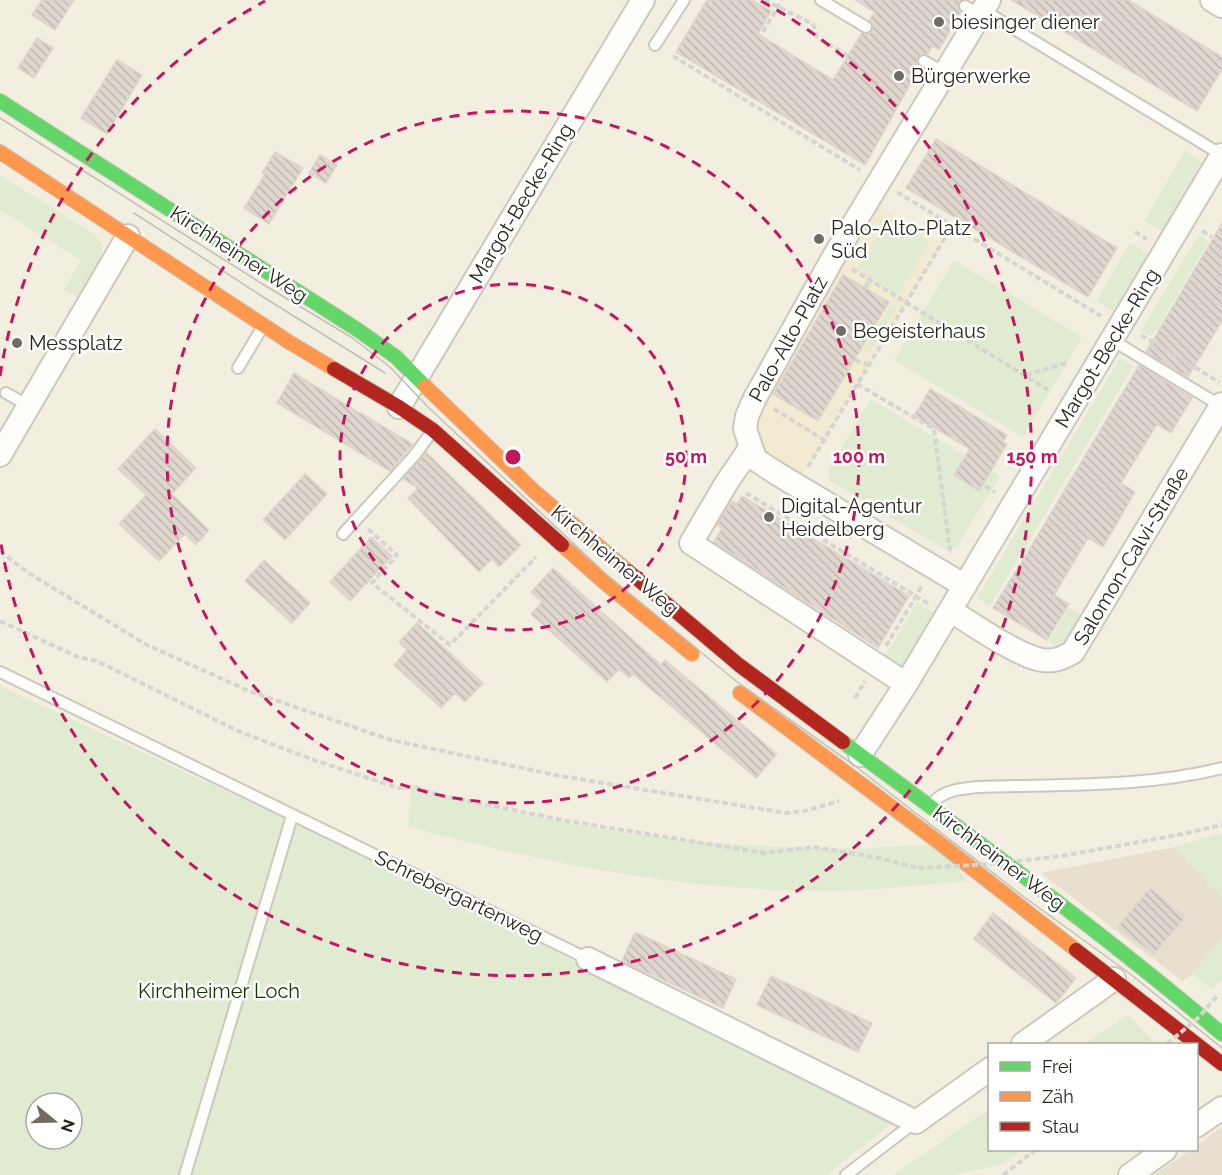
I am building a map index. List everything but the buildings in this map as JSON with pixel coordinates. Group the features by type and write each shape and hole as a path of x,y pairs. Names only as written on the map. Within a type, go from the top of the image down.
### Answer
{"street":[{"name":"Margot-Becke-Ring","path":"399,407 643,0"},
{"path":"1212,0 1222,6"},
{"name":"Palo-Alto-Platz","path":"751,447 745,429 747,416 755,398 833,258 945,73 979,8"},
{"name":"Kirchheimer Weg","path":"0,100 358,330 396,357 534,491 739,665 931,806 1168,988 1222,1034"},
{"name":"Kirchheimer Weg","path":"0,152 264,325 433,430 605,583 707,666"},
{"name":"Margot-Becke-Ring","path":"860,755 949,613 1222,155"},
{"path":"0,455 128,236"},
{"name":"Salomon-Calvi-Straße","path":"949,613 1016,649 1042,660 1062,658 1073,652 1222,405"},
{"path":"751,447 755,459 797,486 942,560 965,586"},
{"path":"751,447 690,543 906,684"},
{"name":"Kirchheimer Weg","path":"725,681 867,788 1195,1043"},
{"name":"Schrebergartenweg","path":"588,959 916,1122"},
{"path":"1024,1043 1114,979"},
{"name":"Kirchheimer Weg","path":"1198,1045 1222,1064"},
{"path":"916,1122 988,1070"},
{"path":"1198,1125 1222,1108"},
{"path":"1130,1175 1162,1151"}],"lane":[{"path":"655,45 684,0"},
{"path":"821,0 866,27"},
{"path":"979,8 1222,155"},
{"path":"924,61 945,73"},
{"path":"238,368 264,325"},
{"path":"1118,330 1222,405"},
{"path":"6,393 29,406"},
{"path":"343,534 414,456 433,430"},
{"name":"Schrebergartenweg","path":"0,672 588,959"},
{"path":"931,806 936,798 953,790 977,787 1140,781 1174,778 1222,768"},
{"path":"185,1175 292,816"},
{"path":"846,1175 916,1122"}],"path":[{"path":"764,0 813,24 817,37 848,56"},
{"path":"763,32 782,0"},
{"path":"673,56 1118,330 1222,384"},
{"path":"797,486 952,226"},
{"path":"833,258 1048,390"},
{"path":"866,288 868,280"},
{"path":"855,360 869,365"},
{"path":"1025,375 1065,363"},
{"path":"855,698 916,596 942,560 934,429 857,384"},
{"path":"755,398 824,440"},
{"path":"727,482 916,596 949,613"},
{"path":"357,519 397,555 372,583 450,645 555,537"},
{"path":"0,551 27,572 147,645 249,691 391,740 560,776 786,813 805,812 840,801 867,788"},
{"path":"0,621 78,657 98,661 238,731 311,759 398,788 414,787 439,795 568,821 764,853 814,847 879,858 918,868 991,864 1062,856 1222,825"},
{"path":"1168,1043 1198,1018 1220,993"},
{"path":"1004,1175 1033,1151"}],"shaded area":[{"path":"878,205 941,243 801,476 766,455 749,428"},
{"path":"1174,847 1222,898 1222,938 1193,974 1182,981 1041,873"},
{"path":"1222,1127 1222,1175 1154,1175 1189,1151 1198,1151 1198,1144"}],"green space":[{"path":"1185,151 1203,162 1162,231 1144,221"},
{"path":"0,175 94,234 103,245 101,260 78,298 64,290 81,260 0,210"},
{"path":"889,218 929,242 898,295 857,270"},
{"path":"1199,235 1209,241 1152,337 1141,330"},
{"path":"1130,243 1148,254 1113,312 1096,301"},
{"path":"954,260 1082,337 1023,437 894,360"},
{"path":"891,304 897,308 870,352 864,349"},
{"path":"1120,358 1134,366 990,606 977,598"},
{"path":"871,399 1000,476 956,548 946,550 830,481 828,470"},
{"path":"917,603 934,613 899,671 882,661"},
{"path":"1069,607 1082,615 1068,639 1056,646 1049,641"},
{"name":"Kirchheimer Loch","path":"0,686 389,867 892,1123 827,1175 0,1175"},
{"path":"411,785 541,818 673,839 807,848 874,848 941,844 967,881 831,891 777,890 670,881 617,873 512,852 408,827"},
{"path":"1222,833 1222,898 1174,847"},
{"path":"1222,938 1222,980 1212,989 1193,974"},
{"path":"1128,1015 1155,1043 1086,1043"},
{"path":"988,1110 988,1151 1021,1151 1003,1164 954,1175 893,1175"}],"tram line":[{"path":"0,118 264,285 351,337 390,367 428,407 606,574 736,681 855,766 1024,897 1129,973 1222,1048"},
{"path":"134,213 385,373"}],"traffic: fast":[{"path":"0,101 358,330 396,357 425,386"},
{"path":"843,742 1083,921 1222,1034"}],"traffic: slow":[{"path":"0,152 289,342 334,369"},
{"path":"425,386 534,491 628,571"},
{"path":"562,545 692,654"},
{"path":"740,693 941,844 1076,950"}],"traffic: jam":[{"path":"334,369 433,430 562,545"},
{"path":"628,571 739,665 843,742"},
{"path":"1076,950 1195,1043"},
{"path":"1198,1045 1222,1064"}],"place":[{"name":"biesinger diener","path":"939,22"},
{"name":"Bürgerwerke","path":"899,76"},
{"name":"Palo-Alto-Platz Süd","path":"819,239"},
{"name":"Begeisterhaus","path":"841,331"},
{"name":"Messplatz","path":"17,343"},
{"name":"Digital-Agentur Heidelberg","path":"769,517"}]}
